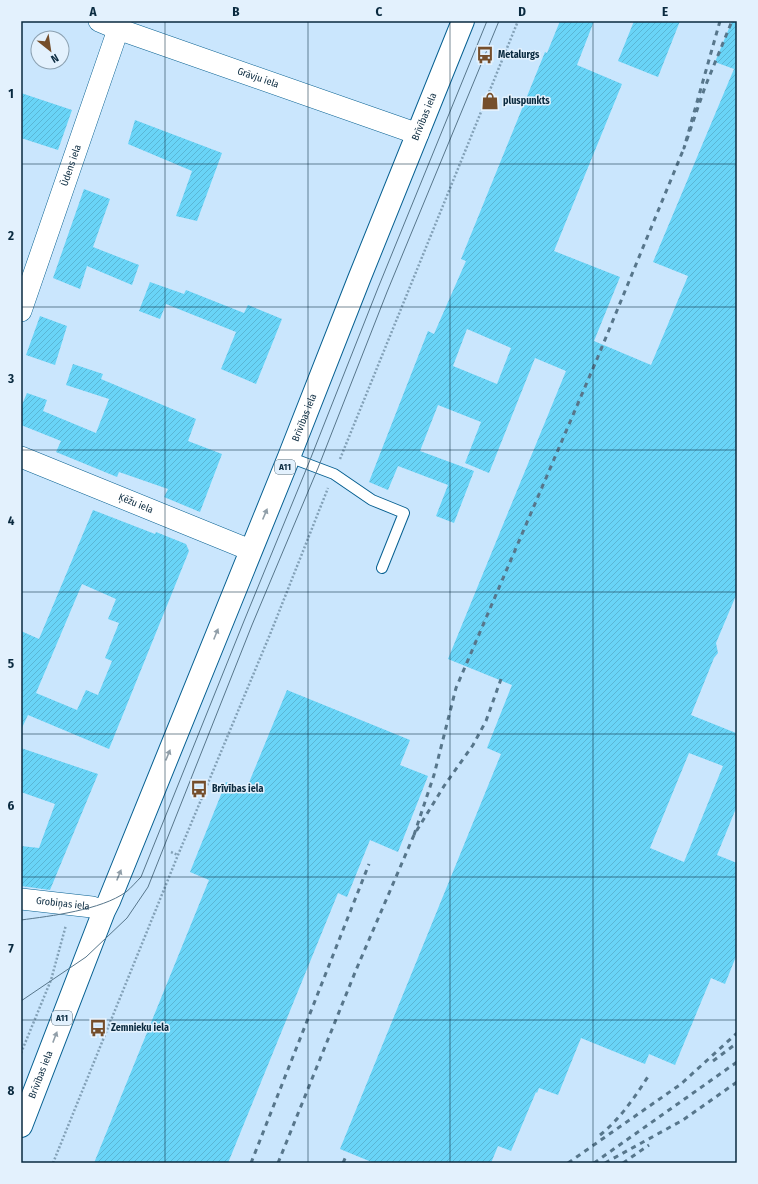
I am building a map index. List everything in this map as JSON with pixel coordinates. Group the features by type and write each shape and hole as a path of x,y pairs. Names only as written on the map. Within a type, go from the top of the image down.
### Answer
{"highway":[{"name":"Brīvības iela","path":"21,1126 104,911 289,457 358,279 463,21"}],"street":[{"name":"Grāvju iela","path":"99,21 120,25 418,134"},
{"name":"Ūdens iela","path":"21,311 120,25"},
{"name":"Ķēžu iela","path":"21,457 250,550"},
{"name":"Grobiņas iela","path":"21,899 92,907 104,911"}],"lane":[{"path":"289,457 334,474 372,500 404,513 382,568"}],"path":[{"path":"53,1163 518,21"},
{"path":"171,852 178,855"},
{"path":"21,1053 51,980 70,912 70,905"}],"building":[{"path":"560,21 594,21 577,65 622,84 554,251 620,277 594,341 651,365 688,276 653,262 734,69 715,62 732,21 737,21 737,593 716,643 718,653 714,658 691,715 736,733 737,732 737,806 717,855 737,863 737,954 725,984 711,978 675,1065 649,1054 645,1064 581,1038 558,1095 539,1088 511,1151 498,1146 491,1163 374,1163 340,1149 501,754 487,748 512,685 448,659 566,371 535,358 489,473 465,463 481,422 438,405 420,451 474,471 454,523 436,516 448,485 398,466 388,490 369,482 428,331 434,334 466,261 461,259 545,52 547,53","holes":["467,329 511,348 497,384 453,366","689,753 723,766 684,862 650,848"]},
{"path":"634,21 680,21 658,77 618,61"},
{"path":"21,93 72,110 58,150 21,138"},
{"path":"135,120 222,153 197,221 176,216 192,171 128,144"},
{"path":"84,189 110,199 93,247 139,265 132,285 87,266 80,289 53,278"},
{"path":"150,282 184,294 186,290 244,313 248,305 282,319 256,384 221,369 236,332 166,304 160,319 139,311"},
{"path":"40,316 67,326 55,365 26,355"},
{"path":"73,364 103,374 101,379 196,419 188,441 222,454 200,512 164,497 168,489 119,472 117,477 56,452 61,441 21,425 21,407 27,393 47,400 43,411 96,433 109,399 66,385"},
{"path":"93,510 155,534 156,532 186,544 189,551 109,749 28,715 21,730 21,631 39,639","holes":["82,584 116,599 108,619 119,623 105,658 112,661 98,695 86,690 77,710 36,693"]},
{"path":"287,690 410,740 400,765 428,776 398,852 370,840 347,897 338,893 228,1163 94,1163 209,880 190,872 226,782 246,790"},
{"path":"21,748 98,774 50,890 21,886 21,846 39,848 55,804 21,792"}],"tram line":[{"path":"21,920 90,908 116,898 126,892 141,877 487,21"},
{"path":"21,1001 86,957 127,918 148,887 252,625 318,468 387,292 499,21"}],"railway":[{"path":"720,21 684,148 705,87 732,21"},
{"path":"414,835 434,775 456,688 597,359 684,148"},
{"path":"278,1163 356,970 414,835 444,786 473,745 486,721 501,679"},
{"path":"251,1163 369,864"},
{"path":"568,1163 681,1084 737,1033"},
{"path":"713,1061 737,1043"},
{"path":"594,1163 737,1062"},
{"path":"600,1135 621,1115 649,1075"},
{"path":"605,1163 683,1120 737,1082"},
{"path":"623,1163 649,1145"},
{"path":"343,1163 347,1154"}],"place":[{"name":"Metalurgs","path":"485,55"},
{"name":"pluspunkts","path":"490,101"},
{"name":"Brīvības iela","path":"199,789"},
{"name":"Zemnieku iela","path":"98,1028"}]}
